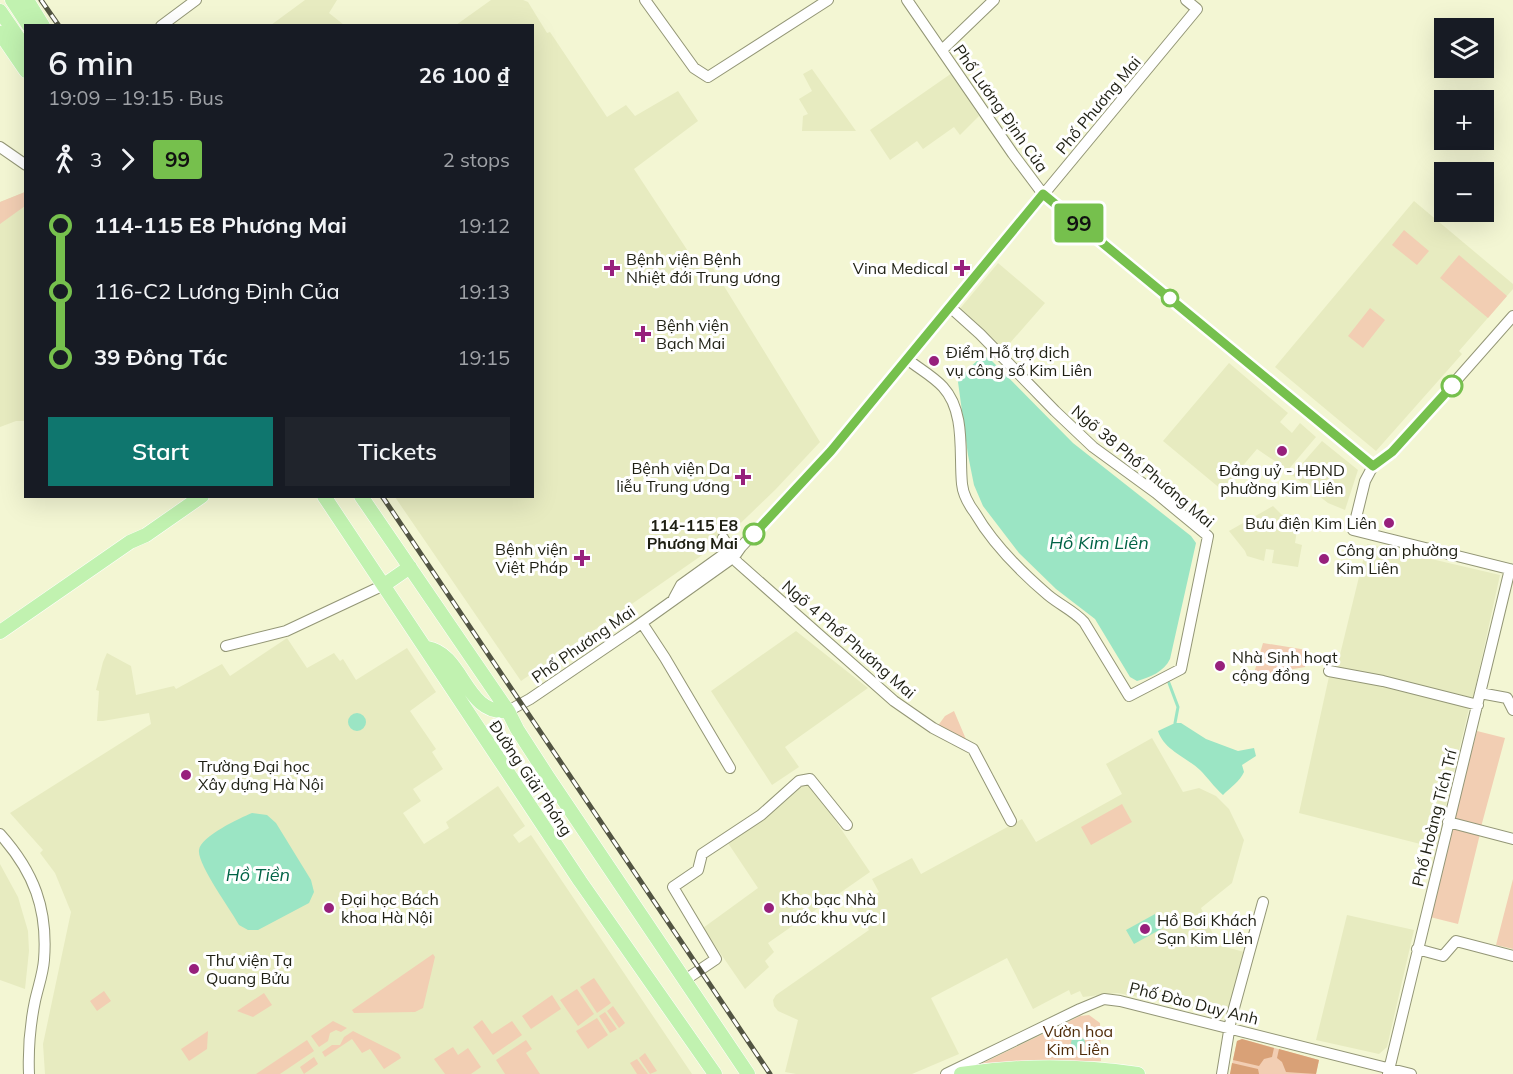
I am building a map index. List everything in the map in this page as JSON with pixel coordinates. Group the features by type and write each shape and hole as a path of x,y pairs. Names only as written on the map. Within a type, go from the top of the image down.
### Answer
{"main road":[{"path":"12,0 28,24"},
{"path":"30,2 42,24"},
{"path":"0,11 24,46"},
{"path":"0,33 24,68"},
{"path":"130,542 142,527 184,498"},
{"path":"0,632 130,542 146,535 199,498"},
{"name":"Đường Giải Phóng","path":"325,498 580,881 715,1074"},
{"name":"Đường Giải Phóng","path":"362,498 508,711 523,739 685,980 750,1073"},
{"path":"384,585 410,567"},
{"path":"426,648 435,650 450,662 474,697 483,706 500,712 508,711"},
{"path":"961,1074 1048,1067 1102,1068 1138,1074"}],"street":[{"path":"164,24 196,0"},
{"path":"645,0 694,68 708,77 828,0"},
{"name":"Phố Lương Định Của","path":"907,0 1043,194 1373,466"},
{"path":"942,50 994,0"},
{"name":"Phố Phương Mai","path":"508,711 530,699 642,623 736,552 811,474 1197,9 1186,0"},
{"path":"0,147 24,164"},
{"name":"Ngõ 38 Phố Phương Mai","path":"907,359 943,387 949,397 962,437 962,485 975,515 1028,576 1058,603 1079,616 1129,696 1181,669 1208,536 1156,493 1093,447 950,307"},
{"path":"1512,570 1353,531 1365,481 1373,466 1392,452 1513,316"},
{"path":"723,538 736,552"},
{"name":"Ngõ 4 Phố Phương Mai","path":"736,552 737,562 894,701 933,728 973,749 1011,821"},
{"name":"Phố Hoàng Tích Trí","path":"1389,1071 1417,949 1512,570"},
{"path":"226,646 286,631 384,585"},
{"path":"642,623 730,768"},
{"path":"1329,671 1383,681 1478,705"},
{"path":"1480,693 1508,698 1513,710"},
{"path":"685,980 717,959 673,887 698,870 702,854 761,815 799,781 810,779 847,825"},
{"path":"1449,822 1513,839"},
{"path":"0,834 30,875 38,891 42,910 44,961 30,1032 28,1074"},
{"path":"1222,1074 1230,1027 1263,902"},
{"path":"1417,949 1443,956 1456,941 1513,956"},
{"name":"Phố Đào Duy Anh","path":"946,1074 1040,1027 1104,999 1230,1027 1389,1071 1411,1074"}],"shaded area":[{"path":"305,0 337,0 329,13 343,24 272,24"},
{"name":"Bệnh viện Bạch Mai","path":"491,0 528,2 547,33 550,32 607,117 626,105 635,116 678,91 698,121 634,169 701,271 711,265 820,442 721,542 521,681 396,498 534,498 534,24 457,24"},
{"path":"812,69 856,131 802,131 803,116 808,114 799,99 812,91 803,74"},
{"path":"952,73 979,116 960,135 954,127 923,149 917,141 890,160 870,130"},
{"path":"24,192 24,421 16,421 0,427 0,202"},
{"path":"1414,201 1434,218 1434,222 1439,222 1513,284 1513,289 1459,351 1462,354 1376,451 1275,367"},
{"path":"998,263 1045,303 1003,351 958,311"},
{"path":"1229,363 1288,413 1280,422 1292,433 1300,423 1316,437 1288,470 1257,449 1222,490 1163,441"},
{"path":"1322,441 1358,470 1345,510 1328,503 1292,475"},
{"path":"1273,506 1297,530 1295,543 1302,545 1298,567 1272,563 1274,550 1266,549 1264,561 1247,556 1229,531"},
{"path":"1367,544 1500,575 1473,698 1337,667"},
{"path":"796,631 868,688 785,747 799,767 772,785 711,691"},
{"name":"Đại học Bách khoa Hà Nội","path":"287,638 307,668 334,653 340,661 343,659 356,680 407,648 436,692 410,711 436,749 432,752 443,769 413,789 421,801 403,813 424,844 449,828 446,822 498,786 525,826 513,835 519,843 531,835 692,1074 45,1074 43,1044 71,912 55,873 40,853 43,850 10,813 151,724 149,713 97,721 99,691 96,690 107,653 131,666 136,695 174,686 176,689 222,664 230,676"},
{"path":"1330,672 1470,704 1436,848 1299,813"},
{"path":"1152,738 1183,792 1199,788 1216,796 1229,809 1244,840 1232,883 1201,908 1218,945 1248,953 1233,1010 1226,1008 1223,1019 1187,1006 1117,993 1083,997 1080,991 1071,995 1069,990 1033,1009 1007,958 931,998 959,1054 912,1074 796,1074 785,1072 798,1020 778,1011 773,1000 776,995 869,930 855,906 879,892 872,879 912,858 921,874 1022,819 1036,842 1122,794 1106,764"},
{"path":"802,786 812,786 870,872 768,943 774,952 765,961 769,967 745,989 703,928 758,888 728,843 767,817"},
{"path":"0,864 18,897 28,931 29,951 25,989 0,980"},
{"path":"1347,915 1414,930 1387,1047 1379,1054 1316,1040"},
{"path":"1242,1039 1274,1048 1272,1057 1264,1059 1259,1066 1233,1060 1237,1041"},
{"path":"1279,1049 1319,1060 1316,1074 1286,1072 1282,1062 1277,1058"},
{"path":"1232,1063 1258,1069 1259,1074 1230,1074"}],"green space":[{"path":"24,192 24,207 0,224 0,202"},
{"path":"1404,230 1429,251 1417,265 1392,245"},
{"path":"1459,255 1507,296 1488,318 1440,278"},
{"path":"1370,308 1385,320 1363,348 1348,336"},
{"path":"1263,643 1307,650 1305,667 1258,675 1254,673"},
{"path":"954,711 968,744 937,727 945,716"},
{"path":"1477,731 1505,738 1481,827 1453,820"},
{"path":"1122,804 1132,822 1091,845 1081,827"},
{"path":"1452,828 1480,834 1458,924 1430,917"},
{"path":"1513,879 1513,949 1496,945"},
{"path":"433,954 435,957 423,1008 415,1012 354,1013 352,1010"},
{"path":"594,978 611,1003 597,1013 580,987"},
{"path":"577,989 594,1014 578,1026 560,1000"},
{"path":"104,991 111,1001 97,1011 90,1001"},
{"path":"264,993 272,1005 253,1017 237,1011"},
{"path":"552,995 561,1009 531,1029 522,1016"},
{"path":"613,1006 625,1023 619,1028 607,1011"},
{"path":"605,1012 617,1029 610,1033 599,1016"},
{"name":"Vườn hoa Kim Liên","path":"1089,1015 1100,1023 1101,1061 981,1064 1080,1016"},
{"path":"597,1018 608,1035 588,1049 576,1031"},
{"path":"482,1020 492,1034 512,1021 522,1035 493,1055 473,1027"},
{"path":"333,1021 347,1028 341,1032 336,1030 330,1033 328,1041 319,1047 311,1036"},
{"path":"208,1031 207,1049 189,1061 181,1049"},
{"path":"353,1031 399,1054 401,1058 384,1069 370,1049 362,1053 352,1039 325,1057 322,1052 332,1045 340,1045 344,1037"},
{"path":"1242,1039 1319,1060 1316,1074 1230,1074 1237,1041"},
{"path":"307,1040 314,1051 280,1074 256,1074"},
{"path":"526,1040 532,1049 526,1053 540,1074 505,1074 496,1060"},
{"path":"453,1047 458,1055 468,1048 481,1067 471,1074 445,1074 434,1059"},
{"path":"645,1053 657,1071 650,1074 639,1058"},
{"path":"314,1057 318,1064 304,1074 300,1067"},
{"path":"637,1059 648,1074 637,1074 630,1063"}],"water":[{"name":"Hồ Kim Liên","path":"982,356 989,358 1073,443 1191,536 1196,543 1170,659 1164,667 1147,678 1137,681 1130,677 1095,619 1056,589 1019,553 983,506 974,485 958,382 961,376"},
{"path":"357,713 363,716 366,722 363,728 357,731 351,728 348,722 351,716"},
{"path":"1175,723 1181,723 1206,739 1238,751 1254,748 1256,756 1242,765 1244,772 1223,795 1200,770 1170,748 1161,738 1158,731"},
{"name":"Hồ Tiền","path":"252,813 267,815 276,823 311,880 314,892 309,903 258,930 248,930 239,925 203,866 199,850 213,833"},
{"name":"Hồ Bơi Khách Sạn Kim LIên","path":"1155,914 1163,928 1134,944 1126,930"},
{"path":"1075,1036 1081,1036 1085,1043 1081,1050 1075,1050 1071,1046 1071,1040"}],"waterway":[{"path":"1169,683 1178,707 1175,723"}],"railway":[{"path":"41,0 58,24"},
{"path":"383,498 770,1074"}],"bus line":[{"name":"99","path":"754,534 831,451 1043,194 1373,466 1392,452 1452,386"}],"place":[{"name":"Bệnh viện Bệnh Nhiệt đới Trung ương","path":"612,268"},
{"name":"Vina Medical","path":"962,268"},
{"name":"Bệnh viện Bạch Mai","path":"643,334"},
{"name":"Điểm Hỗ trợ dịch vụ công số Kim Liên","path":"934,361"},
{"name":"Đảng uỷ - HĐND phường Kim Liên","path":"1282,451"},
{"name":"Bệnh viện Da liễu Trung ương","path":"743,477"},
{"name":"Bưu điện Kim Liên","path":"1389,523"},
{"name":"114-115 E8 Phương Mai","path":"754,534"},
{"name":"Bệnh viện Việt Pháp","path":"582,558"},
{"name":"Công an phường Kim Liên","path":"1324,559"},
{"name":"Nhà Sinh hoạt cộng đồng","path":"1220,666"},
{"name":"Trường Đại học Xây dựng Hà Nội","path":"186,775"},
{"name":"Đại học Bách khoa Hà Nội","path":"329,908"},
{"name":"Kho bạc Nhà nước khu vực I","path":"769,908"},
{"name":"Hồ Bơi Khách Sạn Kim LIên","path":"1145,929"},
{"name":"Thư viện Tạ Quang Bửu","path":"194,969"}]}
